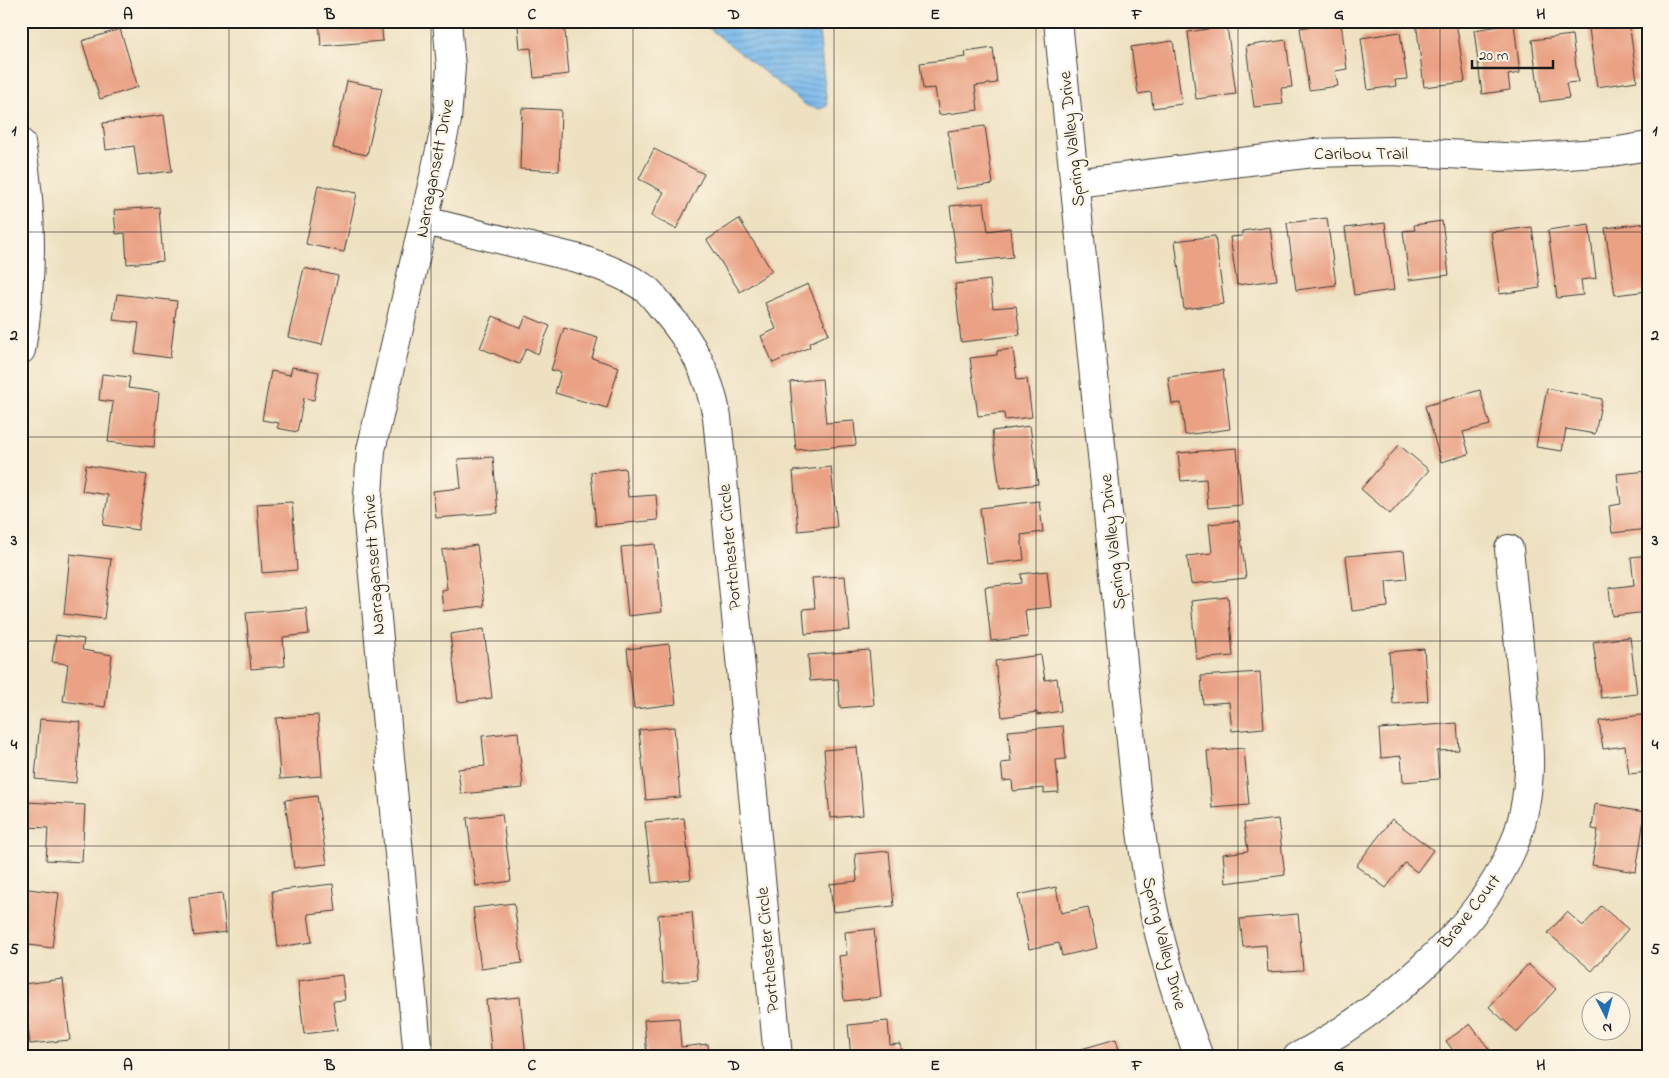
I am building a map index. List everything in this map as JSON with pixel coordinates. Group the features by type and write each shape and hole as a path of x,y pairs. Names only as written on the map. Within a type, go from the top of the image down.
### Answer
{"street":[{"name":"Narragansett Drive","path":"418,1057 366,511 371,450 447,120 451,67 447,21"},
{"name":"Spring Valley Drive","path":"1058,21 1076,183 1138,810 1147,874 1160,936 1174,990 1199,1057"},
{"path":"21,143 27,178 31,244 28,314 21,350"},
{"name":"Caribou Trail","path":"1076,183 1312,153 1392,152 1523,158 1603,153 1648,146"},
{"name":"Portchester Circle","path":"425,221 580,259 601,267 647,290 680,328 703,366 713,394 717,417 778,1057"},
{"name":"Brave Court","path":"1297,1057 1358,1019 1416,973 1472,913 1500,872 1512,849 1522,819 1529,767 1509,549"}],"water":[{"path":"700,21 818,21 827,106 820,109 807,106"}],"building":[{"path":"319,21 381,21 383,41 321,46"},
{"path":"564,21 569,74 534,78 531,48 520,49 518,25"},
{"path":"1416,21 1456,21 1465,82 1424,87"},
{"path":"1588,21 1629,21 1637,81 1597,87"},
{"path":"1341,22 1347,69 1335,71 1338,86 1309,90 1300,28"},
{"path":"1514,24 1520,73 1508,75 1510,90 1482,94 1474,30"},
{"path":"1227,26 1236,94 1196,99 1188,32"},
{"path":"120,29 138,87 100,99 82,41"},
{"path":"1400,32 1407,79 1395,80 1396,86 1368,90 1361,38"},
{"path":"1572,35 1578,82 1566,83 1569,98 1540,102 1532,40"},
{"path":"1286,40 1292,87 1281,88 1283,104 1254,107 1246,46"},
{"path":"1173,41 1182,104 1153,108 1151,92 1138,94 1131,47"},
{"path":"993,48 997,83 975,86 978,110 939,115 935,88 923,89 920,63 966,57 965,52"},
{"path":"347,81 382,88 367,155 333,148"},
{"path":"522,108 561,110 559,171 520,169"},
{"path":"164,115 172,171 138,175 134,146 106,150 103,123"},
{"path":"985,126 993,184 956,189 948,131"},
{"path":"654,149 704,174 676,229 651,216 664,192 639,179"},
{"path":"318,185 357,193 344,252 306,244"},
{"path":"984,203 988,231 1010,228 1013,257 957,263 950,206"},
{"path":"159,207 163,261 127,264 125,233 116,234 114,210"},
{"path":"1327,218 1336,285 1296,290 1287,223"},
{"path":"739,219 772,271 740,292 707,240"},
{"path":"1442,221 1449,275 1409,280 1403,231 1415,230 1414,225"},
{"path":"1385,223 1394,290 1354,295 1345,228"},
{"path":"1646,223 1648,291 1615,295 1605,228"},
{"path":"1589,224 1596,278 1581,280 1583,295 1557,298 1548,230"},
{"path":"1270,227 1277,280 1237,285 1230,237 1242,236 1242,231"},
{"path":"1532,227 1540,288 1500,294 1491,232"},
{"path":"1215,236 1224,304 1184,309 1175,241"},
{"path":"304,268 338,276 322,345 288,337"},
{"path":"990,280 993,308 1016,306 1020,335 961,342 955,284"},
{"path":"808,284 829,334 809,343 810,347 773,363 761,336 776,329 765,303"},
{"path":"117,294 177,301 170,358 135,353 139,323 113,320"},
{"path":"493,316 521,328 526,316 550,326 538,354 526,348 519,364 480,348"},
{"path":"564,328 598,338 592,358 619,367 607,408 555,393 561,372 551,370"},
{"path":"1013,349 1017,380 1027,379 1032,417 1005,420 1004,413 978,416 970,358 997,355 997,351"},
{"path":"292,367 319,372 314,400 304,398 297,432 277,428 279,423 262,420 271,371 290,375"},
{"path":"1223,370 1230,429 1185,435 1181,403 1172,404 1168,377"},
{"path":"102,374 130,377 128,388 159,392 154,447 108,442 113,402 99,400"},
{"path":"822,379 826,423 854,421 856,445 796,450 790,382"},
{"path":"1547,388 1602,399 1595,434 1566,429 1562,451 1536,447"},
{"path":"1480,390 1490,425 1463,432 1469,454 1441,462 1425,406"},
{"path":"1030,426 1038,484 1000,489 992,431"},
{"path":"1399,445 1429,470 1390,514 1361,489"},
{"path":"1237,448 1242,505 1208,508 1206,479 1181,481 1178,453"},
{"path":"493,457 498,513 436,518 433,491 461,488 458,459"},
{"path":"86,465 147,475 138,530 103,525 108,495 82,491"},
{"path":"831,467 837,527 798,531 793,471"},
{"path":"625,468 628,497 656,495 658,520 596,526 591,472"},
{"path":"1648,471 1648,529 1612,533 1609,506 1621,504 1617,474"},
{"path":"1039,501 1043,532 1021,535 1024,560 987,564 980,508"},
{"path":"292,502 297,570 262,573 257,504"},
{"path":"1239,521 1246,578 1191,584 1187,556 1212,553 1209,524"},
{"path":"655,544 662,612 628,616 621,547"},
{"path":"477,545 484,606 443,611 441,590 447,589 442,550"},
{"path":"1404,551 1407,579 1386,581 1388,607 1352,611 1346,556"},
{"path":"70,554 111,559 104,619 64,614"},
{"path":"1648,555 1648,612 1612,616 1609,588 1634,585 1631,557"},
{"path":"1047,571 1051,607 1025,610 1028,637 991,641 985,587 1022,583 1021,574"},
{"path":"845,576 850,630 805,634 803,609 815,608 812,578"},
{"path":"1228,597 1233,656 1196,659 1191,601"},
{"path":"306,608 309,634 283,637 285,666 251,669 246,613"},
{"path":"484,629 492,698 458,702 450,634"},
{"path":"56,635 84,639 82,650 112,655 105,707 63,701 68,664 52,662"},
{"path":"1630,637 1637,694 1601,698 1593,642"},
{"path":"669,644 676,704 634,709 627,649"},
{"path":"1424,649 1428,701 1393,704 1389,652"},
{"path":"869,650 874,705 840,708 838,679 810,681 808,655"},
{"path":"1041,655 1045,680 1057,678 1061,711 1037,715 1037,712 1002,717 995,661"},
{"path":"1260,672 1264,728 1232,731 1229,702 1203,704 1201,676"},
{"path":"1648,714 1648,772 1629,774 1625,746 1603,749 1599,721"},
{"path":"318,715 322,776 280,779 276,718"},
{"path":"40,719 81,722 76,783 35,779"},
{"path":"1457,723 1459,750 1437,751 1439,779 1403,782 1401,756 1381,758 1379,729"},
{"path":"1063,726 1066,759 1056,760 1059,792 1044,793 1044,788 1013,791 1012,780 1003,781 1001,763 1011,762 1008,731"},
{"path":"674,727 680,797 646,800 639,730"},
{"path":"518,732 523,788 461,794 458,769 485,766 482,736"},
{"path":"857,747 863,815 830,818 824,750"},
{"path":"1244,748 1249,805 1212,808 1207,751"},
{"path":"317,796 327,864 294,868 285,800"},
{"path":"26,802 85,805 82,862 46,860 48,828 24,827"},
{"path":"1595,804 1645,812 1636,872 1592,865 1598,830 1592,829"},
{"path":"502,814 511,881 476,886 467,818"},
{"path":"684,818 691,879 652,883 645,822"},
{"path":"1278,819 1285,875 1226,883 1223,854 1248,851 1244,823"},
{"path":"1392,819 1433,850 1417,872 1405,863 1386,888 1356,866"},
{"path":"889,851 894,906 833,912 830,884 857,881 855,854"},
{"path":"333,884 336,911 308,914 312,942 278,947 272,891"},
{"path":"1056,887 1061,913 1088,907 1097,948 1062,956 1059,943 1029,949 1018,895"},
{"path":"21,888 59,893 52,948 21,944"},
{"path":"222,893 226,932 194,936 189,897"},
{"path":"514,903 522,963 481,969 473,908"},
{"path":"1601,906 1628,929 1592,971 1548,933 1567,912 1583,926"},
{"path":"692,912 698,980 663,983 658,915"},
{"path":"1298,914 1303,970 1268,972 1266,945 1243,947 1240,919"},
{"path":"874,929 881,997 844,1001 839,956 847,955 845,932"},
{"path":"1528,964 1556,989 1517,1032 1489,1007"},
{"path":"342,975 345,1000 333,1001 337,1030 304,1034 298,981"},
{"path":"63,979 70,1040 30,1044 23,984"},
{"path":"520,997 526,1057 492,1057 486,1000"},
{"path":"679,1018 681,1047 708,1044 709,1057 647,1057 644,1020"},
{"path":"888,1021 890,1045 901,1044 902,1057 851,1057 848,1025"},
{"path":"1470,1024 1495,1057 1458,1057 1446,1041"},
{"path":"1116,1039 1121,1057 1048,1057 1070,1050 1071,1052"}]}
